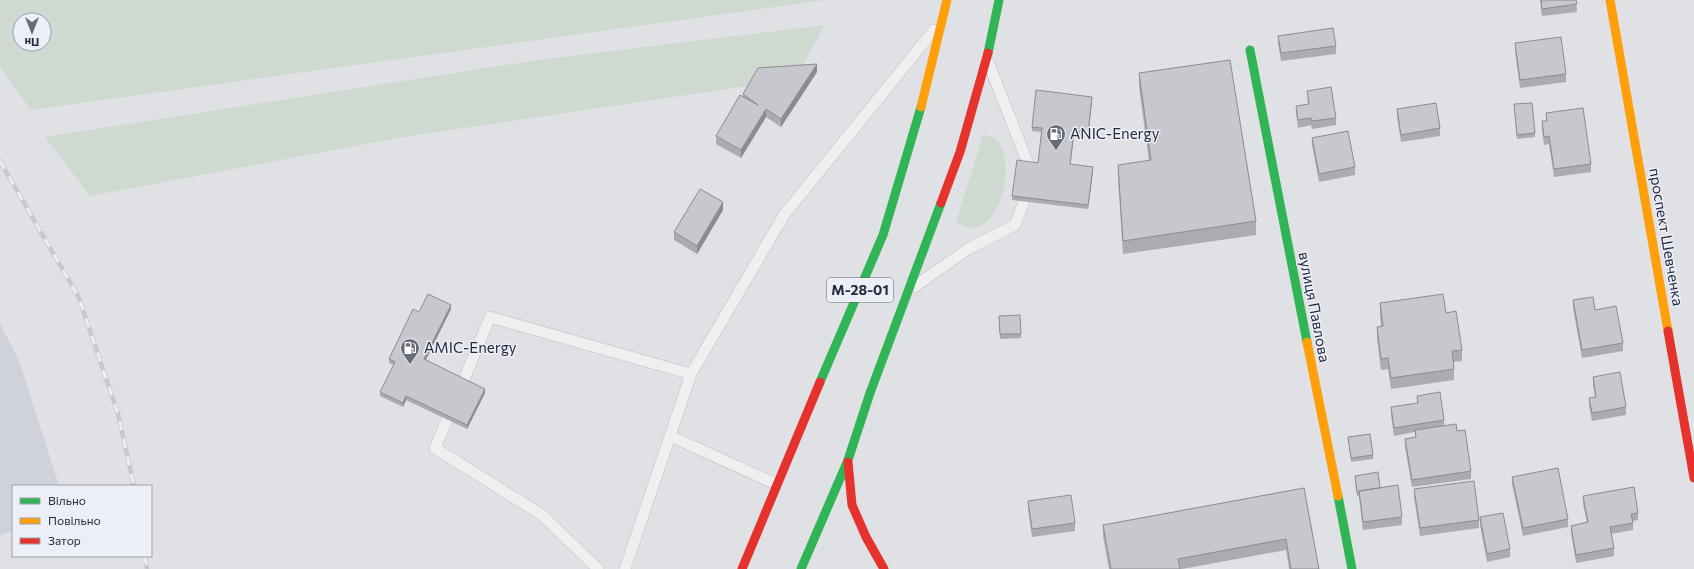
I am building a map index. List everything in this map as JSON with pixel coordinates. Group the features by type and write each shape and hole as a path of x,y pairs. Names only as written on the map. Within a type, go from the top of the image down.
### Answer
{"main road":[{"name":"М-28-01","path":"741,567 883,235 914,135 948,0"},
{"name":"М-28-01","path":"800,569 848,460 870,393 910,290 960,152 987,59 999,0"},
{"name":"проспект Шевченка","path":"1610,0 1694,478"},
{"name":"вулиця Павлова","path":"1250,50 1352,569"},
{"path":"848,460 852,505 866,537 884,569"}],"lane":[{"path":"625,569 691,374 784,215 944,19"},
{"path":"987,59 1029,166"},
{"path":"910,290 968,249 1015,225 1024,201"},
{"path":"463,382 490,317 691,374"},
{"path":"447,420 435,448 542,515 598,569"},
{"path":"670,436 776,484"}],"shaded area":[{"path":"0,0 825,0 31,110 0,67"},
{"path":"825,25 795,79 403,137 90,196 45,137 538,60"},
{"path":"983,135 994,138 999,143 1006,164 1005,177 1003,190 994,214 986,222 977,227 971,227 956,222"},
{"path":"0,324 19,360 59,485 12,485 12,531 0,535"}],"building":[{"path":"1541,0 1576,0 1577,4 1542,9"},
{"path":"1333,28 1336,46 1281,53 1278,36"},
{"path":"1561,37 1566,74 1520,80 1515,43"},
{"path":"1230,60 1256,221 1123,241 1118,165 1151,160 1139,73"},
{"path":"817,64 781,119 766,109 741,150 716,136 740,95 758,105 743,94 758,68"},
{"path":"1331,87 1336,118 1312,121 1311,118 1298,120 1296,106 1309,104 1307,91"},
{"name":"ANIC-Energy","path":"1036,90 1092,97 1088,133 1074,131 1070,164 1093,167 1088,205 1012,196 1017,160 1038,163 1042,128 1032,127"},
{"path":"1436,103 1440,128 1401,135 1397,109"},
{"path":"1532,103 1535,133 1517,135 1514,104"},
{"path":"1583,108 1591,164 1554,169 1549,136 1544,137 1542,121 1547,121 1546,113"},
{"path":"1348,131 1355,167 1319,174 1312,138"},
{"path":"700,189 723,202 697,246 674,232"},
{"name":"AMIC-Energy","path":"428,294 451,305 424,359 485,389 467,425 406,396 403,403 380,392 395,362 389,359 413,309 419,312"},
{"path":"1443,294 1446,313 1456,311 1462,350 1452,351 1454,369 1391,378 1388,358 1381,359 1377,327 1383,326 1380,303"},
{"path":"1593,297 1595,310 1616,306 1623,343 1582,350 1573,300"},
{"path":"1020,315 1021,334 1000,334 999,316"},
{"path":"1620,372 1626,407 1592,413 1589,398 1596,397 1593,377"},
{"path":"1440,392 1444,420 1394,428 1391,407 1418,403 1417,396"},
{"path":"1456,424 1457,431 1465,430 1471,471 1412,480 1405,439 1416,437 1415,430"},
{"path":"1370,434 1373,455 1351,458 1348,437"},
{"path":"1558,468 1568,519 1523,528 1512,477"},
{"path":"1378,472 1380,488 1357,492 1355,476"},
{"path":"1474,481 1479,520 1420,528 1414,489"},
{"path":"1398,485 1402,517 1363,522 1359,491"},
{"path":"1634,487 1638,513 1631,514 1633,523 1610,527 1614,548 1576,555 1571,526 1588,522 1583,496"},
{"path":"1304,488 1319,569 1291,569 1286,539 1178,559 1180,569 1111,569 1103,525"},
{"path":"1071,495 1075,523 1032,529 1028,501"},
{"path":"1503,513 1510,549 1487,554 1480,517"}],"railway":[{"path":"0,161 79,298 118,414 134,485"},
{"path":"145,557 147,569"}],"traffic: fast":[{"path":"988,53 999,0"},
{"path":"1250,50 1307,342"},
{"path":"820,382 883,235 921,107"},
{"path":"801,569 848,460 870,393 941,203"},
{"path":"1338,496 1352,569"}],"traffic: slow":[{"path":"921,107 947,0"},
{"path":"1610,0 1668,331"},
{"path":"1307,342 1338,496"}],"traffic: jam":[{"path":"941,203 960,152 988,53"},
{"path":"1668,331 1694,478"},
{"path":"742,569 820,382"},
{"path":"848,462 852,505 866,537 884,569"}],"place":[{"name":"ANIC-Energy","path":"1056,151"},
{"name":"AMIC-Energy","path":"410,365"}]}
